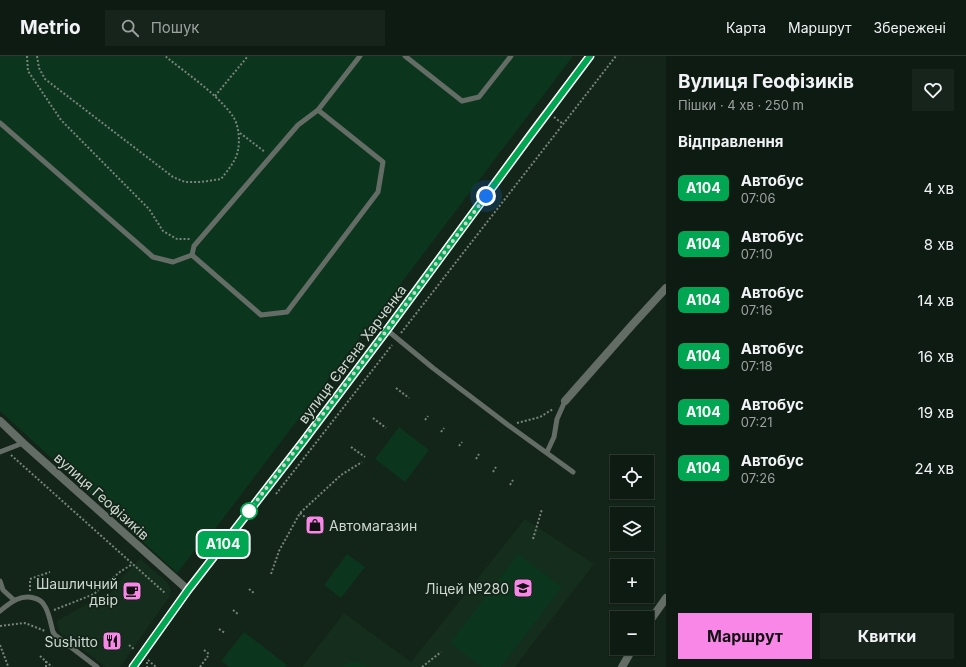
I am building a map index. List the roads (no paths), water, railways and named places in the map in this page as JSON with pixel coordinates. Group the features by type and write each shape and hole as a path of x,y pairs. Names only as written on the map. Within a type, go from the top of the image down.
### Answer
{"main road":[{"name":"вулиця Євгена Харченка","path":"133,667 188,590 302,443 590,56"}],"street":[{"path":"565,401 666,288"},
{"name":"вулиця Геофізиків","path":"0,421 188,590"},
{"path":"654,615 666,598"},
{"path":"622,667 630,655"}],"lane":[{"path":"192,255 194,246 298,124 318,110 360,56"},
{"path":"405,56 462,101 480,97 511,56"},
{"path":"192,255 261,315 287,312 378,192 383,162 318,110"},
{"path":"0,123 153,257 173,262 192,255"},
{"path":"387,330 433,368 573,472"},
{"path":"547,452 554,437 556,419 565,401"},
{"path":"3,451 24,443"},
{"path":"0,581 3,590 14,600"},
{"path":"0,611 14,600 22,597 30,597 38,600 43,603 54,635 97,667"}],"place":[{"name":"Автомагазин","path":"315,525"},
{"name":"Ліцей №280","path":"523,588"},
{"name":"Шашличний двір","path":"132,591"},
{"name":"Sushitto","path":"112,641"}]}
